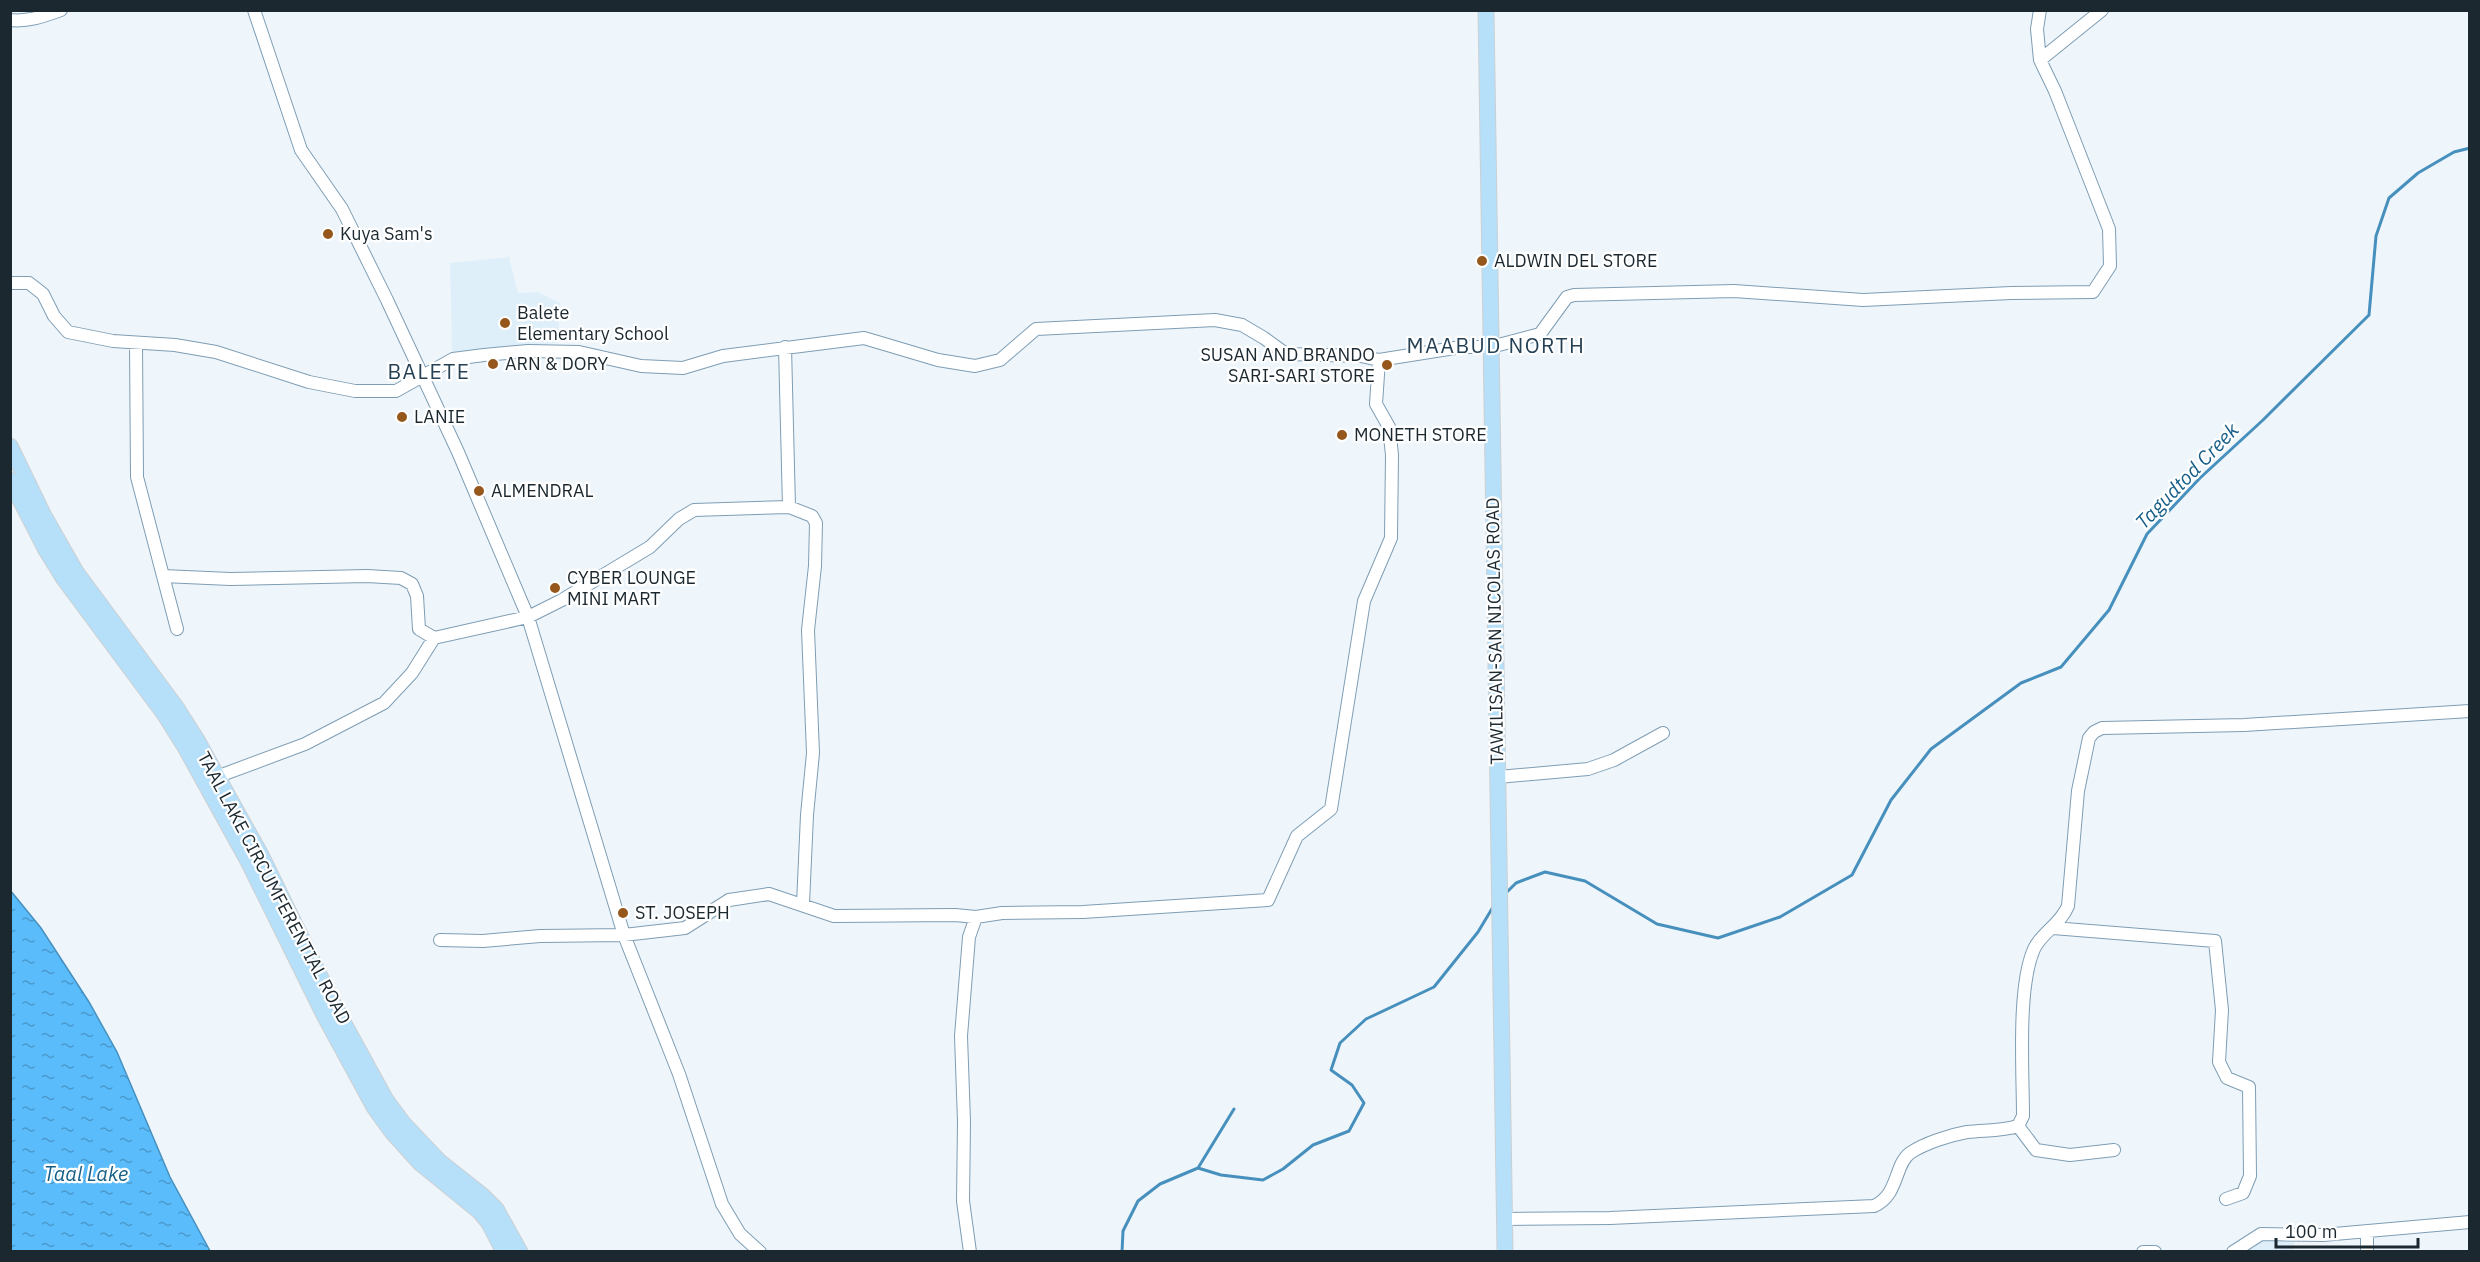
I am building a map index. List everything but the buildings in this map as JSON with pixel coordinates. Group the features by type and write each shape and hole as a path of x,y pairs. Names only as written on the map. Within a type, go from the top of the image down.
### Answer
{"main road":[{"name":"TAWILISAN-SAN NICOLAS ROAD","path":"1486,10 1505,1251"},
{"name":"TAAL LAKE CIRCUMFERENTIAL ROAD","path":"10,447 58,543 102,618"},
{"name":"TAAL LAKE CIRCUMFERENTIAL ROAD","path":"10,480 46,550 64,579 102,618 176,707 324,1015 374,1107 392,1132 420,1163 480,1212 489,1223 504,1251"},
{"name":"TAAL LAKE CIRCUMFERENTIAL ROAD","path":"210,779 267,867 336,1009 386,1100 403,1123 435,1157 496,1209 520,1251"}],"street":[{"path":"10,20 36,19 61,10"},
{"path":"254,10 301,150 342,209 423,374 528,617 624,935 679,1074 722,1204 740,1234 760,1251"},
{"path":"10,283 29,283 43,294 54,316 68,332 113,341 175,345 216,352 309,382 355,391 396,391 453,359 528,351 579,351 641,366 683,368 723,356 864,338 894,345 938,360 975,366 1000,360 1036,329 1215,320 1242,325 1286,354 1361,356 1379,360 1461,347 1491,347 1540,334 1567,297 1574,295 1734,291 1863,300 2011,293 2093,292 2110,266 2109,229 2055,91 2040,60 2037,29 2040,10"},
{"path":"2040,60 2102,10"},
{"path":"136,343 137,477 177,629"},
{"path":"785,347 789,507"},
{"path":"440,940 483,941 540,936 624,935 685,928 729,900 769,894 834,916 956,915 976,917 1002,913 1083,912 1268,900 1297,836 1331,809 1364,601 1391,538 1392,455 1389,427 1376,404 1379,360"},
{"path":"163,576 230,579 367,576 401,578 412,584 417,596 419,629 434,638 528,617 562,600 650,547 679,519 694,510 789,507 812,516 816,523 815,566 807,630 813,753 802,904"},
{"path":"210,779 305,744 384,703 412,673 434,638"},
{"path":"2019,1126 2023,1116 2026,968 2036,943 2064,916 2068,906 2078,791 2089,738 2094,732 2102,728 2244,725 2469,711"},
{"path":"1498,777 1588,769 1614,760 1663,733"},
{"path":"970,1251 963,1201 964,1122 961,1036 969,937 976,917"},
{"path":"2053,928 2215,941 2222,1010 2218,1062 2227,1077 2249,1087 2250,1176 2243,1193 2226,1199"},
{"path":"1504,1220 1610,1218 1874,1206 1882,1202 1889,1193 1908,1155 1928,1144 1965,1132 2019,1126"},
{"path":"2019,1126 2036,1150 2070,1155 2114,1150"},
{"path":"2233,1251 2261,1234 2323,1235 2469,1222"},
{"path":"2367,1232 2367,1251"},
{"path":"2143,1251 2155,1251"}],"shaded area":[{"name":"Balete Elementary School","path":"509,257 518,293 538,292 560,303 558,343 452,353 450,263"},
{"path":"2262,1236 2295,1237 2294,1251 2241,1252"}],"water":[{"name":"Taal Lake","path":"10,890 41,928 89,1002 117,1052 170,1177 210,1251 11,1251"}],"waterway":[{"name":"Tagudtod Creek","path":"1506,893 1516,883 1545,872 1585,881 1657,924 1718,938 1780,917 1852,875 1891,800 1931,749 2021,683 2061,667 2109,610 2147,534 2200,478 2263,420 2369,315 2376,236 2389,198 2418,173 2454,152 2470,148"},
{"name":"Tagudtod Creek","path":"1122,1252 1123,1231 1138,1201 1160,1184 1198,1168 1221,1175 1263,1180 1283,1169 1313,1145 1349,1131 1364,1103 1352,1085 1331,1070 1340,1043 1366,1019 1434,987 1478,932 1493,907"},
{"path":"1198,1168 1234,1109"}],"place":[{"name":"Kuya Sam's","path":"328,234"},
{"name":"ALDWIN DEL STORE","path":"1482,261"},
{"name":"Balete Elementary School","path":"505,323"},
{"name":"ARN & DORY","path":"493,364"},
{"name":"SUSAN AND BRANDO SARI-SARI STORE","path":"1387,365"},
{"name":"LANIE","path":"402,417"},
{"name":"MONETH STORE","path":"1342,435"},
{"name":"ALMENDRAL","path":"479,491"},
{"name":"CYBER LOUNGE MINI MART","path":"555,588"},
{"name":"ST. JOSEPH","path":"623,913"}],"district":[{"name":"MAABUD NORTH","path":"1496,346"},
{"name":"BALETE","path":"429,372"}]}
